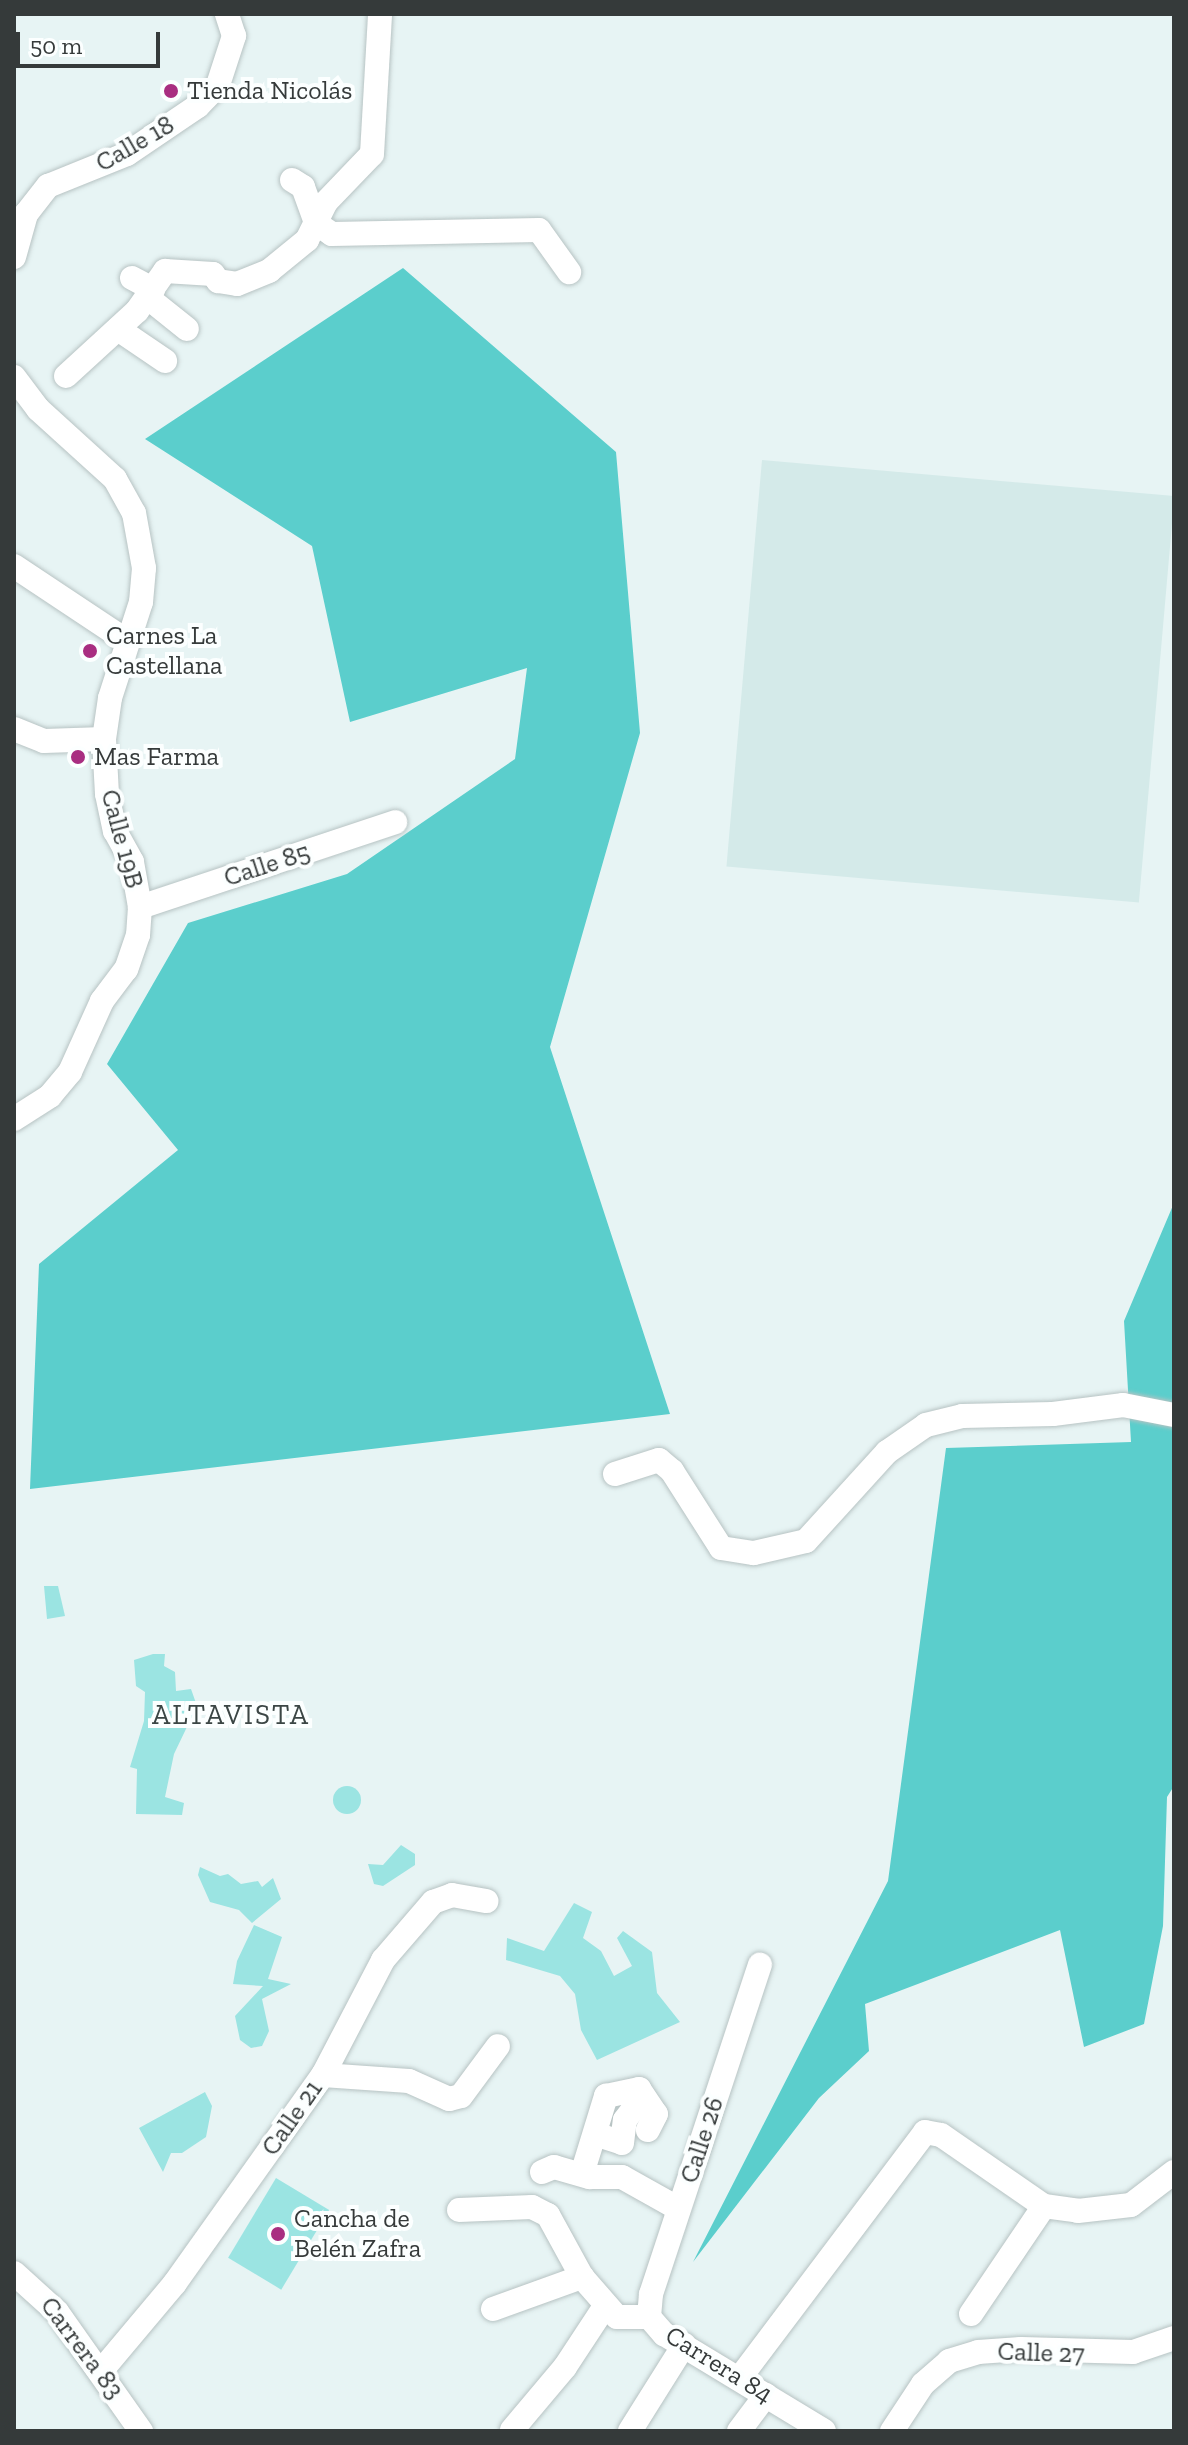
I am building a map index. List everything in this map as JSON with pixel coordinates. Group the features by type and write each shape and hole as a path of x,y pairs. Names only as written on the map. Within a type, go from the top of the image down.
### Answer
{"street":[{"name":"Calle 18","path":"14,257 26,214 48,186 127,154 198,106 218,85 230,61 234,36 227,14"},
{"path":"66,376 118,329 144,288 165,271 213,274 218,281 237,284 249,281 295,254 334,192 372,154 380,14"},
{"path":"292,180 303,187 316,223 332,234 539,230 569,272"},
{"path":"144,288 187,329"},
{"path":"118,329 165,361"},
{"name":"Calle 19B","path":"14,377 38,409 97,459 134,513 144,568 141,602 127,641 104,739 107,794 115,831 132,862 140,907 126,969 102,1001 70,1072 50,1096 14,1119"},
{"path":"14,566 127,641"},
{"path":"14,729 44,741 104,739"},
{"name":"Calle 85","path":"140,907 395,822"},
{"path":"615,1474 659,1460 672,1471 721,1548 754,1553 806,1541 887,1452 926,1425 962,1416 1053,1414 1123,1405 1174,1415"},
{"name":"Calle 21","path":"102,2370 175,2283 323,2075 367,1982 433,1902 452,1895 486,1901"},
{"name":"Calle 26","path":"649,2317 651,2294 760,1965"},
{"path":"323,2075 409,2081 449,2099 461,2096 498,2046"},
{"path":"582,2174 606,2096 636,2086 656,2114 648,2130"},
{"path":"598,2125 622,2143 625,2122 643,2096"},
{"path":"739,2379 925,2132 941,2135 1044,2206 1078,2211 1131,2205 1174,2172"},
{"path":"542,2172 554,2167 582,2174 622,2177 679,2209"},
{"path":"971,2314 1044,2206"},
{"path":"459,2210 532,2207 548,2215 582,2277 605,2306 565,2367 512,2430"},
{"name":"Carrera 83","path":"14,2273 34,2286 102,2370 141,2431"},
{"path":"493,2309 582,2277"},
{"name":"Carrera 84","path":"605,2306 617,2317 649,2317 684,2345 824,2431"},
{"name":"Calle 27","path":"892,2431 923,2384 949,2361 978,2352 1021,2349 1133,2352 1174,2338"},
{"path":"630,2431 684,2345"},
{"path":"739,2431 766,2395"}],"shaded area":[{"path":"403,268 616,452 640,733 550,1047 670,1414 30,1489 39,1264 178,1150 107,1064 188,923 347,874 515,759 527,668 350,722 312,546 145,439"},
{"path":"762,460 1174,496 1139,903 726,866"},
{"path":"1174,1203 1174,1786 1167,1797 1163,1926 1144,2024 1084,2047 1060,1930 865,2004 869,2051 819,2098 693,2262 888,1881 946,1448 1131,1442 1124,1321"},
{"path":"44,1586 58,1586 65,1616 47,1619"},
{"path":"165,1654 164,1666 175,1672 176,1691 191,1689 197,1706 174,1754 165,1797 184,1803 182,1815 136,1814 137,1769 130,1767 144,1721 145,1692 136,1686 134,1660"},
{"path":"347,1786 357,1790 361,1800 357,1810 347,1814 337,1810 333,1800 337,1790"},
{"path":"401,1845 415,1854 415,1865 383,1886 374,1884 368,1864 383,1865"},
{"path":"200,1867 220,1876 228,1874 241,1884 258,1881 262,1887 273,1878 281,1899 252,1923 239,1910 210,1902 198,1875"},
{"path":"574,1903 592,1912 583,1938 601,1951 614,1976 632,1966 617,1938 623,1931 652,1952 657,1993 680,2022 597,2060 581,2030 575,1994 560,1976 506,1960 507,1938 544,1951"},
{"path":"254,1925 282,1937 268,1979 291,1984 262,1999 269,2031 262,2046 251,2048 240,2040 235,2016 263,1986 233,1984 237,1961"},
{"path":"205,2092 212,2106 206,2137 182,2153 171,2153 163,2172 139,2128"},
{"name":"Cancha de Belén Zafra","path":"276,2178 329,2210 281,2290 228,2258"}],"place":[{"name":"Tienda Nicolás","path":"171,91"},
{"name":"Carnes La Castellana","path":"90,651"},
{"name":"Mas Farma","path":"78,757"},
{"name":"Cancha de Belén Zafra","path":"278,2234"}],"district":[{"name":"ALTAVISTA","path":"231,1715"}]}
